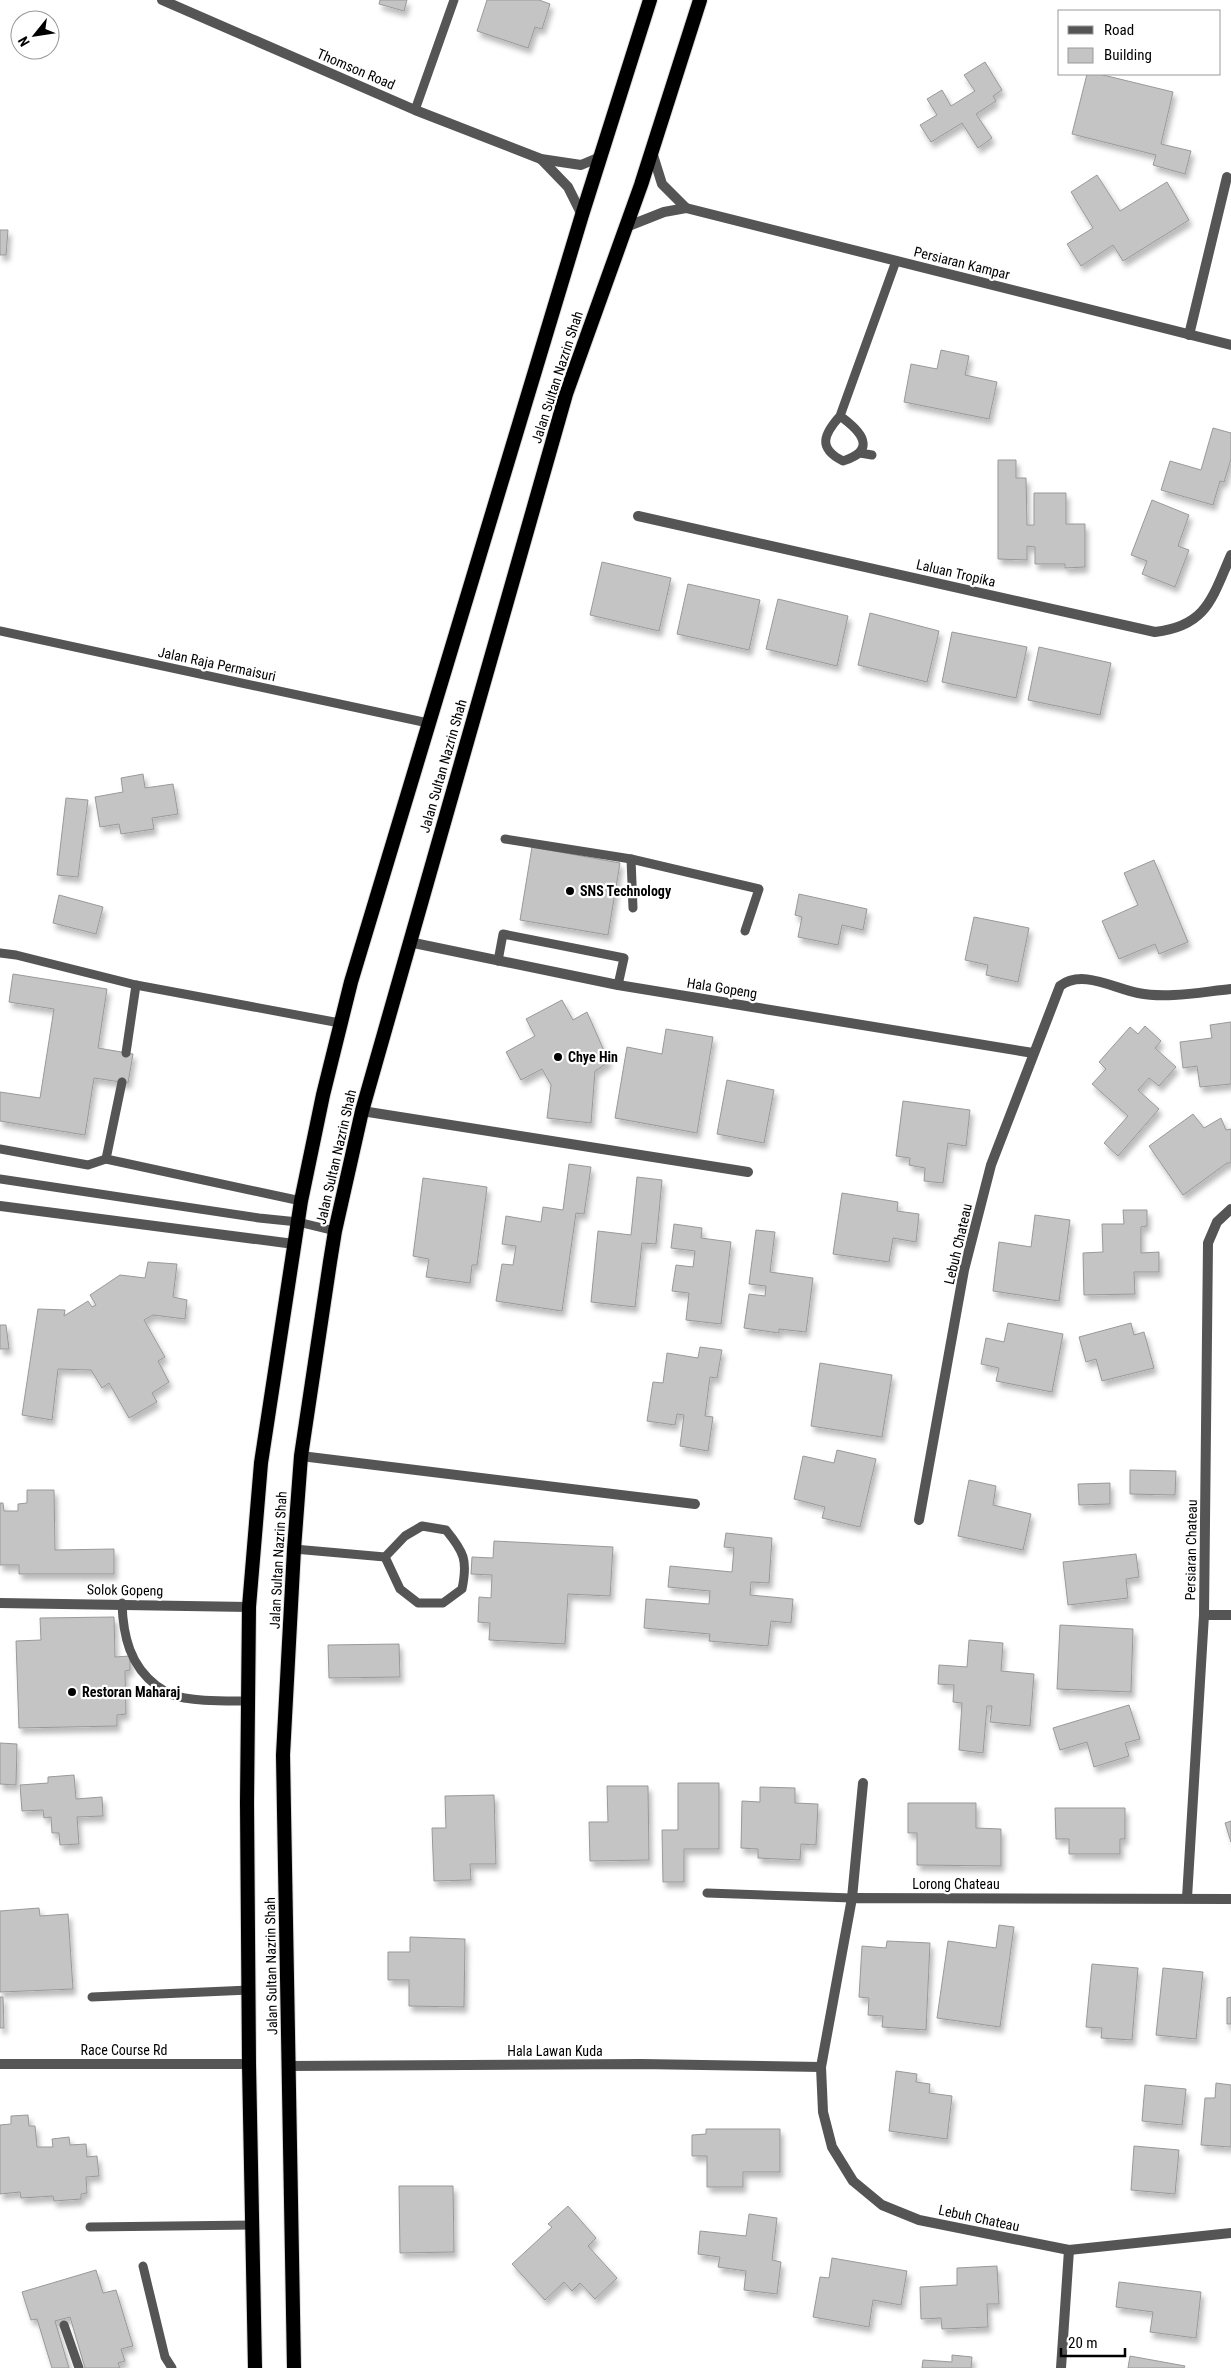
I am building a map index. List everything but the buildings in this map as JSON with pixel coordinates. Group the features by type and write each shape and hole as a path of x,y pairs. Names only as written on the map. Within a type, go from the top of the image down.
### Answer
{"highway":[{"name":"Jalan Sultan Nazrin Shah","path":"255,2368 249,2064 249,1607 261,1463 301,1201 340,1023 428,723 582,215 650,0"},
{"name":"Jalan Sultan Nazrin Shah","path":"294,2368 283,1755 301,1456 335,1231 362,1111 566,394 652,152 700,0"}],"street":[{"name":"Thomson Road","path":"162,0 415,110 541,159 581,165 600,158"},
{"path":"652,152 662,184 686,208"},
{"name":"Thomson Road","path":"541,159 568,187 582,215"},
{"path":"1189,335 1227,177"},
{"name":"Persiaran Kampar","path":"626,227 664,212 686,208 1231,345"},
{"name":"Laluan Tropika","path":"638,516 1155,632 1175,630 1195,619 1210,602 1231,555"},
{"name":"Hala Gopeng","path":"409,942 618,985 1033,1053"},
{"name":"Lebuh Chateau","path":"919,1520 964,1270 991,1165 1060,986 1069,979 1082,978 1139,993 1193,993 1231,989"},
{"path":"362,1111 748,1172"},
{"path":"0,1206 294,1244"},
{"name":"Persiaran Chateau","path":"1187,1898 1204,1615 1208,1243 1217,1222 1231,1210"},
{"path":"301,1456 695,1504"},
{"name":"Solok Gopeng","path":"0,1603 122,1603 249,1607"},
{"path":"1204,1615 1231,1615"},
{"path":"821,2067 852,1898 864,1783"},
{"name":"Lorong Chateau","path":"852,1898 1231,1899"},
{"name":"Race Course Rd","path":"0,2064 249,2064"},
{"name":"Hala Lawan Kuda","path":"289,2066 641,2064 821,2067"},
{"name":"Lebuh Chateau","path":"821,2067 823,2112 832,2147 853,2181 882,2205 919,2220 1069,2250 1231,2233"},
{"path":"1061,2368 1069,2250"}],"lane":[{"path":"415,110 454,0"},
{"path":"840,416 856,428 862,436 863,446 860,452 843,462 832,456 825,444 827,431 840,416 896,261"},
{"path":"860,452 872,455"},
{"name":"Jalan Raja Permaisuri","path":"0,631 428,723"},
{"path":"505,839 632,859 758,889 745,931"},
{"path":"632,859 633,908"},
{"path":"498,961 503,934 624,958 618,985"},
{"path":"0,953 16,954 136,985 340,1023"},
{"path":"126,1053 136,985"},
{"path":"106,1159 122,1082"},
{"path":"0,1149 88,1165 106,1159 301,1201"},
{"path":"0,1179 249,1217 298,1222 335,1231"},
{"path":"422,1526 446,1530 462,1550 465,1573 462,1589 443,1603 418,1603 400,1589 385,1557 405,1536 422,1526"},
{"path":"294,1549 385,1557"},
{"path":"122,1603 123,1625 131,1652 143,1675 170,1694 218,1702 248,1701"},
{"path":"707,1893 852,1898"},
{"path":"92,1997 249,1990"},
{"path":"90,2226 253,2225"},
{"path":"144,2266 165,2358 172,2368"},
{"path":"64,2325 79,2368"}],"place":[{"name":"SNS Technology","path":"570,891"},
{"name":"Chye Hin","path":"558,1057"},
{"name":"Restoran Maharaj","path":"72,1692"}]}
